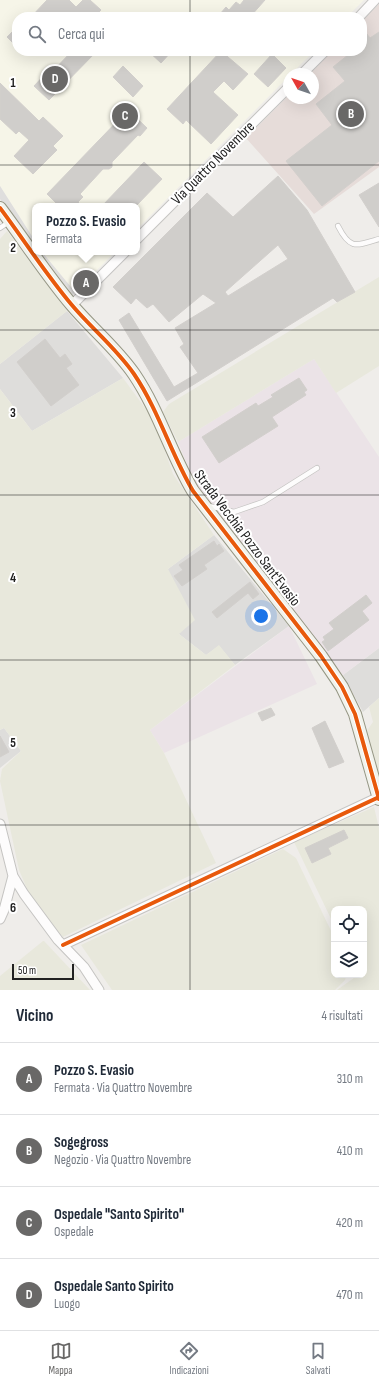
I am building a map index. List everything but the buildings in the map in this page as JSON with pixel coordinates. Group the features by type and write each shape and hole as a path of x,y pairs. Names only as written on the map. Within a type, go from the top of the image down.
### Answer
{"street":[{"path":"363,12 375,0"},
{"path":"308,68 320,56"},
{"name":"Via Quattro Novembre","path":"140,237 283,93"},
{"name":"Strada Vecchia Pozzo Sant'Evasio","path":"0,208 5,225 32,255 72,305 134,374 153,406 184,475 203,505 322,656 342,686 355,714 379,798"},
{"path":"72,305 121,255"},
{"path":"61,943 379,798"},
{"path":"0,824 13,876 51,931 84,967 99,990"},
{"path":"0,919 4,910 13,876"}],"lane":[{"path":"338,226 349,243 355,246 379,239"},
{"path":"203,505 234,512 263,502 317,468"}],"shaded area":[{"path":"0,0 364,0 352,12 12,12 12,56 309,56 297,68 283,68 283,82 140,226 140,203 32,203 32,236 0,186"},
{"path":"379,4 379,167 314,214 246,138 283,101 283,104 319,104 319,68 316,68 327,56 367,56 367,16"},
{"path":"0,186 32,236 32,246 0,199"},
{"path":"7,231 67,311 0,364 0,239"},
{"path":"38,255 44,255 75,292 71,297"},
{"path":"44,255 112,255 75,292"},
{"path":"379,277 379,366 336,393 314,359 178,442 163,412 169,404"},
{"path":"67,311 123,378 32,431 0,389 0,364"},
{"path":"314,359 379,457 379,648 343,675 195,484 178,442"},
{"path":"123,378 148,412 161,440 173,474 214,535 168,569 195,620 179,634 206,655 219,645 235,665 150,730 164,753 216,863 63,937 41,913 28,891 19,870 0,781 2,769 21,751 4,728 0,730 0,389 32,431"},
{"path":"214,535 289,626 235,665 219,646 206,655 179,634 168,569"},
{"path":"289,626 317,684 164,753 150,730"},
{"path":"379,648 379,698 363,712 343,675"},
{"path":"379,698 379,779 366,732 373,722 369,707"},
{"path":"4,728 21,751 0,768 0,730"},
{"path":"374,807 379,828 379,990 337,990 354,978 367,978 367,906 331,906 331,919 294,842"},
{"path":"283,849 296,858 331,931 331,978 346,978 335,990 112,990 81,945"},
{"path":"43,941 90,990 0,990 0,976"}],"cycle path":[{"path":"0,208 32,253"},
{"path":"34,255 61,292 119,355 134,374 151,403 193,491 321,656 342,687 355,714 379,799"},
{"path":"63,945 379,797"}],"place":[{"name":"Ospedale Santo Spirito","path":"55,79"},
{"name":"Sogegross","path":"351,114"},
{"name":"Ospedale \"Santo Spirito\"","path":"125,116"},
{"name":"Pozzo S. Evasio","path":"86,283"}]}
